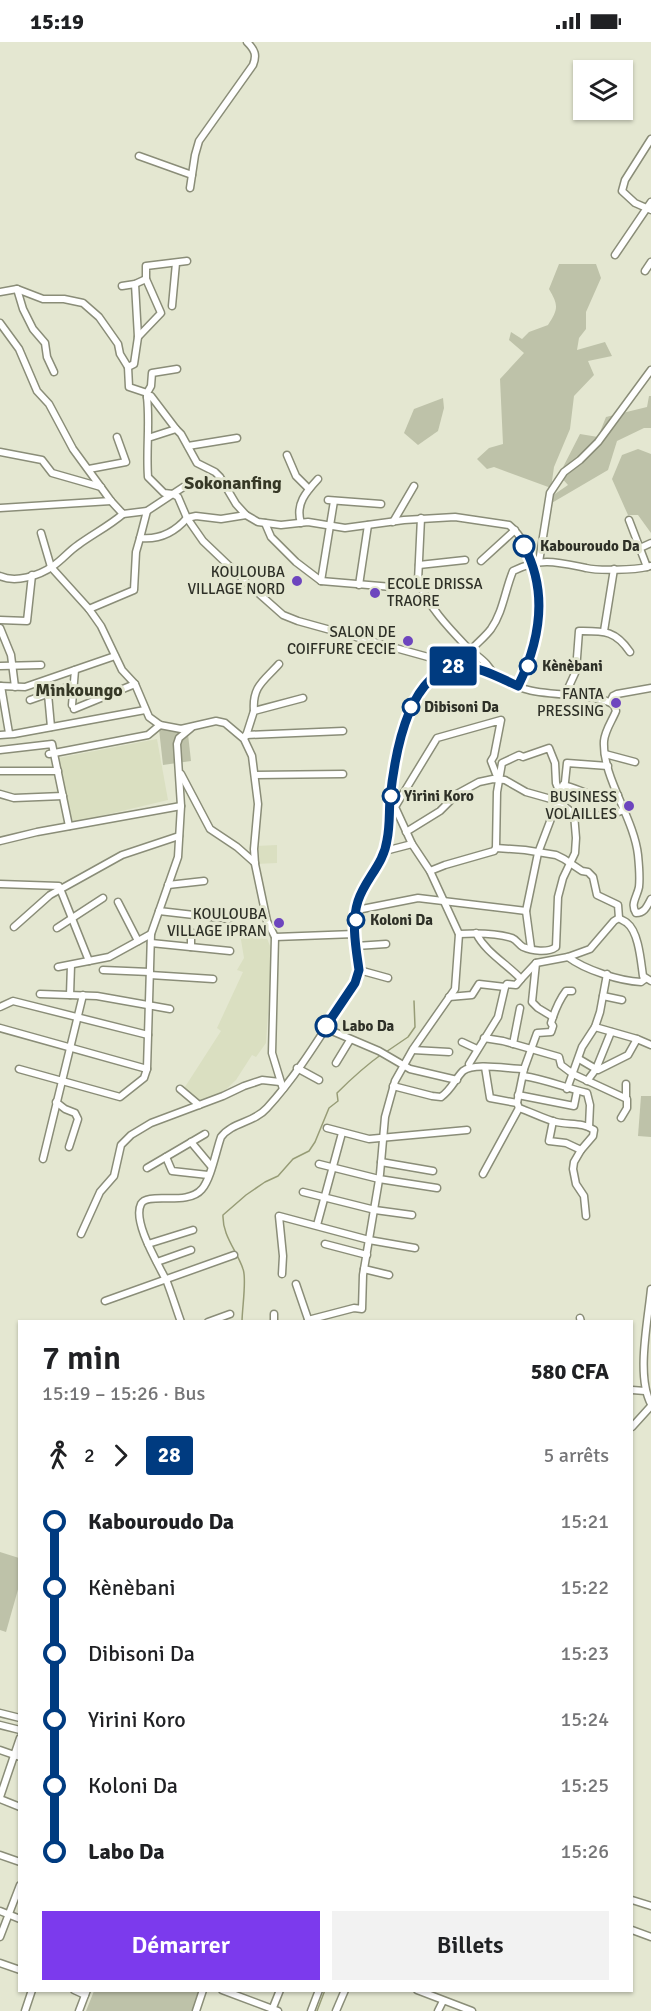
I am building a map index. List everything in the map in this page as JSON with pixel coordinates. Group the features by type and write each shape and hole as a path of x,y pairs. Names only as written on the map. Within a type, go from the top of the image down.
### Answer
{"street":[{"path":"190,188 195,154 204,132 256,58 255,52 247,42"},
{"path":"615,255 650,206 635,203 622,191 625,180 651,139"},
{"path":"139,156 192,175"},
{"path":"138,337 161,313 146,279 147,266 187,261"},
{"path":"645,271 651,262"},
{"path":"172,306 176,263"},
{"path":"122,286 146,279"},
{"path":"128,367 134,364 138,337 135,284"},
{"path":"0,292 17,289 43,299 64,299 83,303 99,317 118,344 120,354 128,367 129,387 151,396 188,446 197,463 220,477 236,504 246,515 258,522 281,525 308,522 345,528 421,518 455,517 509,525 515,530 536,562"},
{"path":"17,289 22,309 33,329 45,343 47,357 54,372"},
{"path":"0,323 19,349 37,391 49,404 74,449 123,514"},
{"path":"177,369 152,373 151,386 147,395 148,477 164,493 178,497 187,518 203,541 283,615 428,657 446,668"},
{"path":"518,686 530,662 538,633 536,562 550,493 564,472 598,442 651,370"},
{"path":"148,438 176,429"},
{"path":"89,469 126,462 117,437"},
{"path":"188,446 237,438"},
{"path":"0,452 42,460 52,473 102,487"},
{"path":"287,455 296,476 309,489"},
{"path":"301,523 298,513 303,496 318,479"},
{"path":"0,576 13,580 51,567 76,546 108,527 123,514 147,511 191,482"},
{"path":"393,522 414,486"},
{"path":"0,508 111,501"},
{"path":"321,581 330,527 331,501 381,504"},
{"path":"89,609 134,590 136,552 147,511"},
{"path":"140,538 151,539 165,535 187,518 196,516 221,519 246,515"},
{"path":"421,518 418,581 428,603 471,650 489,665 495,676"},
{"path":"471,650 495,622 513,571 536,562 553,560 587,568 614,569 649,566 629,520"},
{"path":"265,523 271,537 296,562 321,581 392,586 418,581"},
{"path":"359,585 368,525"},
{"path":"481,561 515,530"},
{"path":"41,533 51,567 89,609 101,627 122,670 135,684 149,717 160,725 181,729 216,721 225,723 245,737 252,756 258,804 255,864 267,921 275,937 272,1053 283,1089"},
{"path":"640,548 651,543"},
{"path":"419,565 465,560"},
{"path":"604,631 614,569"},
{"path":"0,621 27,621 32,575"},
{"path":"0,628 11,655 15,687"},
{"path":"565,696 576,671 579,632 604,631 617,636 630,652"},
{"path":"16,747 2,704 1,686 25,687 115,656"},
{"path":"245,737 254,711 253,698 256,690 279,664"},
{"path":"0,666 41,665"},
{"path":"180,1320 166,1281 148,1244 140,1216 141,1204 144,1200 154,1198 189,1197 202,1189 220,1137 224,1132 258,1116 283,1089 355,983 359,970 355,934 357,910 362,893 385,851 388,839 390,798 398,750 412,704 422,688 438,672 457,666 474,668 530,691 601,700 614,705 616,711 604,742 605,754 618,795 634,833 638,854 639,887 633,904 636,913"},
{"path":"75,670 73,707 135,684"},
{"path":"30,700 73,685"},
{"path":"610,702 617,694 651,688"},
{"path":"48,694 51,728"},
{"path":"254,711 303,698"},
{"path":"0,735 146,710"},
{"path":"312,1320 354,1308 362,1309 364,1269 375,1210 385,1117 393,1086 413,1050 455,989 459,934 430,871 412,843 394,807 437,738 501,720 494,756 491,760 498,779"},
{"path":"52,754 148,735 160,725"},
{"path":"19,1069 120,1096 144,1078 147,1069 151,934 178,857 182,806 177,744 179,738 191,728"},
{"path":"245,737 343,731"},
{"path":"0,750 52,744 52,754 58,771 69,826"},
{"path":"496,848 498,779 502,764 519,755 523,757 549,748 555,763 556,783 560,793"},
{"path":"605,754 635,762"},
{"path":"531,948 526,911 538,853 563,786 567,763 608,766"},
{"path":"0,771 58,771"},
{"path":"180,771 210,829 237,847 255,864"},
{"path":"255,775 343,774"},
{"path":"406,832 440,811 457,794 479,782 498,779 505,780 526,792 558,801 574,814 607,816 624,810"},
{"path":"563,786 573,787 599,798 611,798 618,795"},
{"path":"0,794 14,798 63,796"},
{"path":"0,841 37,832 182,806"},
{"path":"459,934 476,933 514,939 524,947 543,951 556,947 558,897 562,878 574,853 576,838 574,814"},
{"path":"14,927 60,889 122,855 179,836"},
{"path":"385,851 412,843"},
{"path":"430,871 494,851 496,848 555,855 570,865 588,872 592,877 597,895 618,905 619,918"},
{"path":"168,885 204,881"},
{"path":"0,884 59,886 89,962"},
{"path":"57,928 103,898"},
{"path":"357,910 418,898 526,911"},
{"path":"636,913 641,913 646,909 651,899"},
{"path":"118,902 138,941"},
{"path":"159,911 228,919"},
{"path":"629,924 636,913"},
{"path":"568,957 584,967 632,982 648,980 642,972 641,956 635,935 629,924 619,918"},
{"path":"449,997 472,995 479,984 504,987 507,984 516,985 536,963 590,950 619,918"},
{"path":"191,932 192,946"},
{"path":"476,933 482,945 520,979"},
{"path":"58,967 109,957 151,934"},
{"path":"275,937 355,934"},
{"path":"151,943 230,951"},
{"path":"356,946 386,944"},
{"path":"536,963 532,1002 553,1017"},
{"path":"70,995 71,965"},
{"path":"103,970 213,979"},
{"path":"359,970 388,978"},
{"path":"567,1089 587,1037 595,1027 607,974"},
{"path":"470,1067 469,1064 498,1017 504,987"},
{"path":"483,1174 518,1106 523,1072 537,1033 551,1032 553,1017 564,993 572,991"},
{"path":"40,994 97,996 170,1009"},
{"path":"43,1159 83,995"},
{"path":"603,996 622,1000"},
{"path":"0,1007 13,1001 148,1035"},
{"path":"513,1044 520,1008"},
{"path":"595,1027 651,1045"},
{"path":"0,1028 147,1069"},
{"path":"325,1028 382,1052 404,1065 428,1074 458,1080"},
{"path":"587,1081 596,1069 611,1032"},
{"path":"484,1038 559,1057 561,1065 573,1074 626,1098"},
{"path":"579,1059 598,1070 628,1055 637,1039"},
{"path":"336,1063 350,1040"},
{"path":"462,1042 477,1050"},
{"path":"413,1050 449,1052"},
{"path":"393,1086 432,1096 441,1096 458,1080 461,1072 470,1067 523,1072 567,1089 588,1094 589,1127"},
{"path":"485,1067 490,1098 518,1106 553,1121 589,1127 594,1130 593,1136 574,1162 573,1176 584,1196 586,1216"},
{"path":"297,1068 319,1080"},
{"path":"81,1234 100,1192 114,1176 121,1145 131,1135 151,1123 244,1086 262,1080 280,1082"},
{"path":"621,1118 627,1108 626,1084"},
{"path":"180,1089 199,1105"},
{"path":"518,1095 574,1106 577,1091"},
{"path":"56,1102 75,1113 78,1119 69,1147"},
{"path":"553,1121 549,1141 566,1143 581,1150"},
{"path":"327,1128 369,1139 467,1130"},
{"path":"316,1226 342,1133"},
{"path":"147,1168 205,1134"},
{"path":"191,1142 211,1166"},
{"path":"166,1157 172,1172 208,1175"},
{"path":"381,1162 433,1171"},
{"path":"319,1164 379,1179 437,1188"},
{"path":"303,1192 375,1210 412,1215"},
{"path":"282,1274 283,1256 279,1216 369,1240 415,1248"},
{"path":"148,1244 193,1230"},
{"path":"325,1244 366,1255"},
{"path":"157,1262 192,1250"},
{"path":"105,1301 234,1255"},
{"path":"364,1269 389,1275"},
{"path":"296,1284 309,1320"},
{"path":"633,1426 651,1405 645,1390 644,1371 651,1289"},
{"path":"214,1320 230,1314"},
{"path":"274,1314 274,1320"},
{"path":"633,1390 645,1390"},
{"path":"0,1713 18,1718"},
{"path":"0,1725 18,1730"},
{"path":"0,1750 17,1756 0,1798 18,1806"},
{"path":"0,1855 18,1861"},
{"path":"0,1937 18,1890"},
{"path":"633,1900 651,1906"},
{"path":"0,1911 18,1917"},
{"path":"633,1930 651,1937"},
{"path":"0,1963 18,1969"},
{"path":"25,2011 31,1992"},
{"path":"196,2011 202,1992"},
{"path":"227,1992 274,2010 279,1992"},
{"path":"311,2011 318,1992"},
{"path":"336,2011 344,1992"},
{"path":"79,2011 86,1993"},
{"path":"436,1994 443,2001 472,2011"},
{"path":"438,2011 443,2001"}],"shaded area":[{"path":"559,264 596,264 601,278 586,312 586,329 579,338 577,350 605,342 612,356 588,361 594,375 574,396 570,429 554,467 551,488 494,467 487,469 477,459 489,448 503,444 500,379 524,353 509,340 511,332 522,339 529,332 548,325 556,307 549,289"},
{"path":"649,396 651,396 651,428 644,428 617,441 608,470 550,504 549,498 568,485 559,475 580,434 598,437 606,417 647,407"},
{"path":"443,398 444,408 438,431 418,445 404,433 414,409"},
{"path":"638,449 651,454 651,533 638,515 628,515 612,479 622,455"},
{"path":"187,725 191,761 163,765 159,729"},
{"path":"157,739 168,800 71,823 58,758"},
{"path":"277,845 277,863 256,864 256,846"},
{"path":"261,923 272,951 266,1043 256,1057 252,1055 236,1080 221,1094 200,1102 183,1090 221,1031 217,1028 243,972 237,970 244,958 239,928"},
{"path":"641,1096 651,1096 651,1137 638,1136"},
{"path":"0,1552 18,1558 18,1590 6,1632 0,1630"},
{"path":"94,1992 201,1992 193,2011 86,2011"}],"waterway":[{"path":"386,1052 408,1037 415,1027 414,1001"},
{"path":"242,1320 244,1274 225,1229 223,1215 246,1195 278,1176 293,1159 309,1151 329,1108 338,1101 337,1093 382,1054"},
{"path":"317,2011 324,1992"}],"bus line":[{"name":"28","path":"326,1026 358,975 355,934 357,902 385,851 388,839 390,798 398,750 412,704 422,688 438,672 446,668 457,666 474,668 518,686 530,662 538,633 539,608 533,562 524,546"}],"place":[{"name":"Kabouroudo Da","path":"524,546"},
{"name":"KOULOUBA VILLAGE NORD","path":"297,581"},
{"name":"ECOLE DRISSA TRAORE","path":"375,593"},
{"name":"SALON DE COIFFURE CECIE","path":"408,641"},
{"name":"Kènèbani","path":"528,666"},
{"name":"FANTA PRESSING","path":"616,703"},
{"name":"Dibisoni Da","path":"411,707"},
{"name":"Yirini Koro","path":"391,796"},
{"name":"BUSINESS VOLAILLES","path":"629,806"},
{"name":"Koloni Da","path":"356,920"},
{"name":"KOULOUBA VILLAGE IPRAN","path":"279,923"},
{"name":"Labo Da","path":"326,1026"}],"district":[{"name":"Sokonanfing","path":"233,483"},
{"name":"Minkoungo","path":"79,690"}]}
